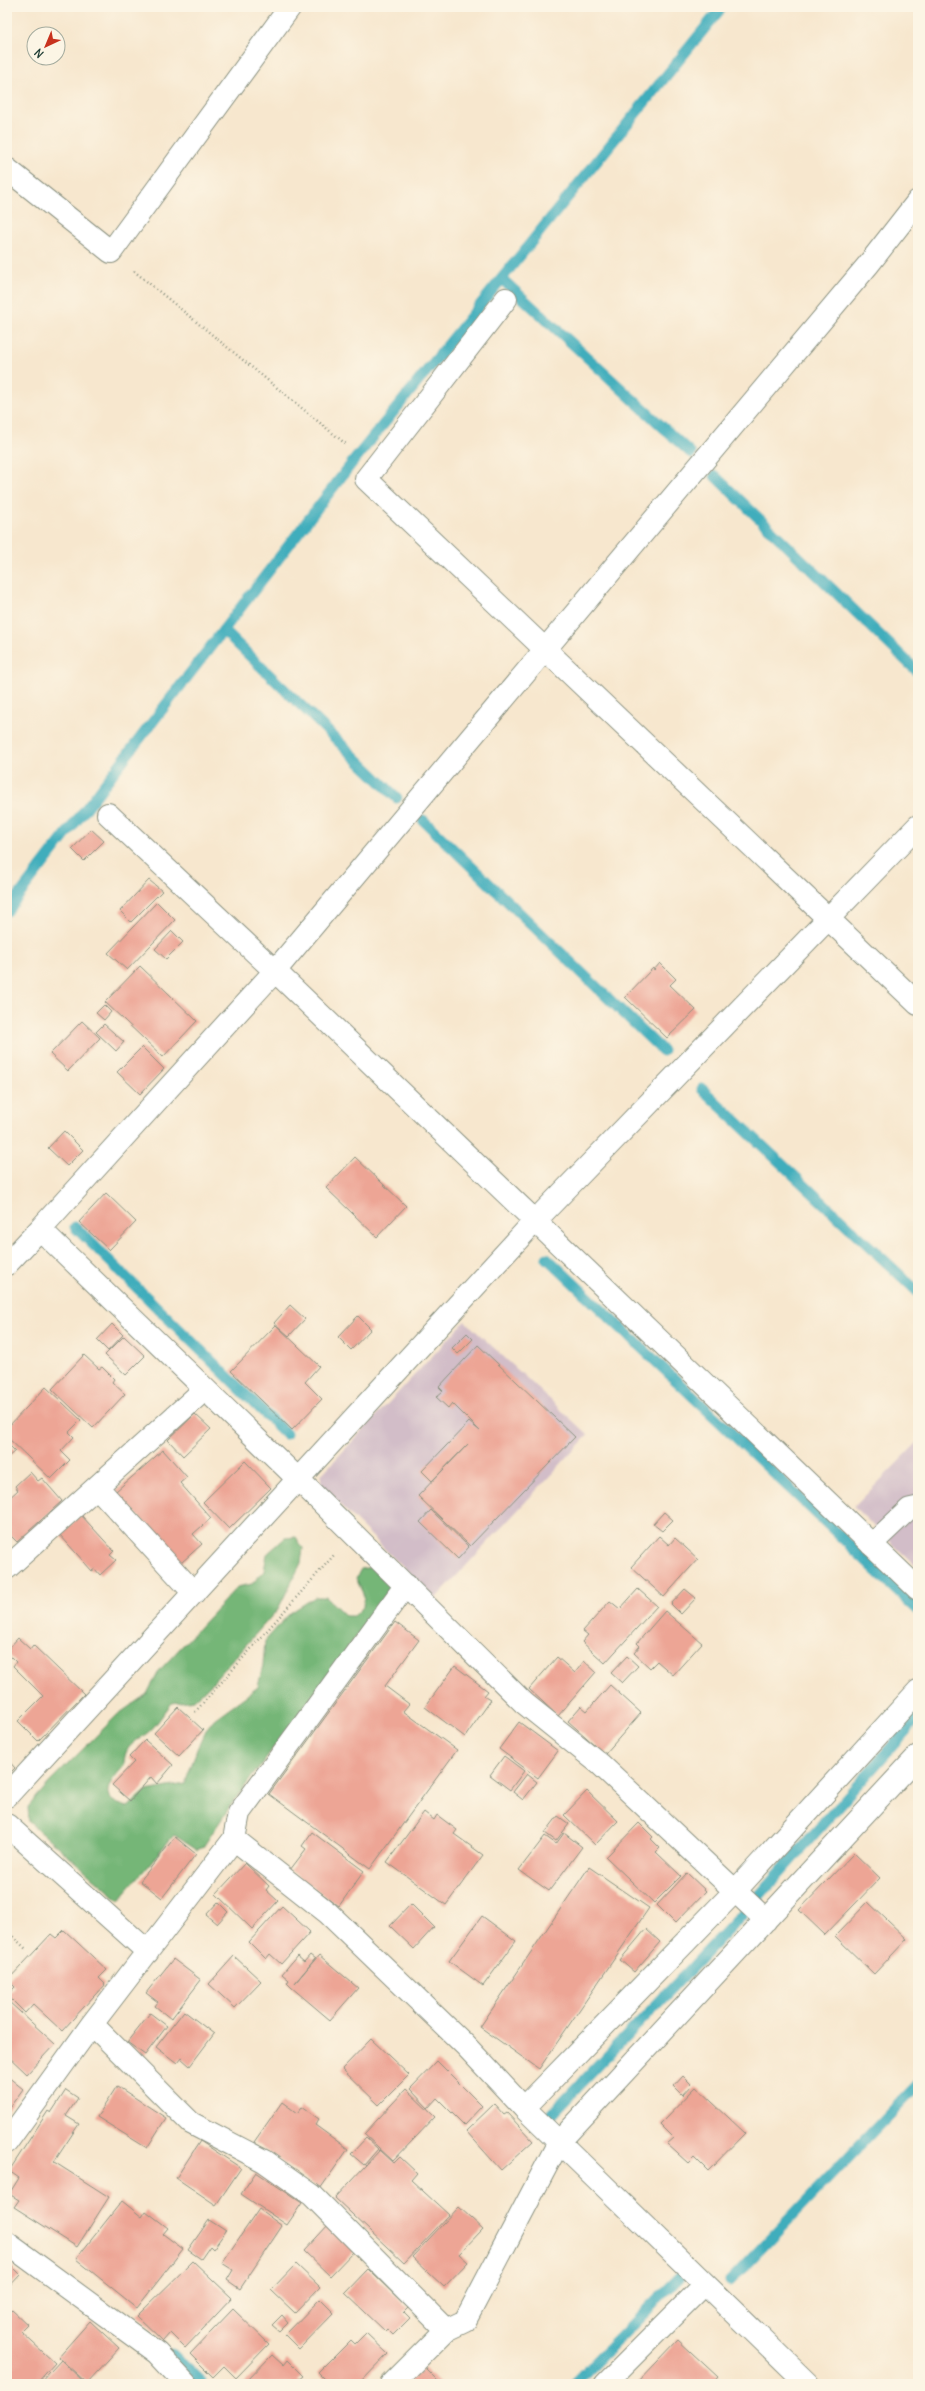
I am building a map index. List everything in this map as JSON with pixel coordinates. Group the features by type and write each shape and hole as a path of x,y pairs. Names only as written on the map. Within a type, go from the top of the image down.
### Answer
{"street":[{"path":"7,169 111,252 290,7"},
{"path":"7,1264 275,971 868,265 918,201"},
{"path":"506,299 366,479 918,1004"},
{"path":"108,814 275,971 534,1222 918,1589"},
{"path":"7,1796 299,1480 534,1222 918,826"},
{"path":"40,1229 299,1480 524,1703 600,1764 736,1890 766,1920"},
{"path":"7,1568 205,1389"},
{"path":"98,1486 194,1593"},
{"path":"7,2142 92,2024 234,1839 239,1813 406,1585"},
{"path":"524,2108 736,1890 918,1691"},
{"path":"392,2384 446,2330 465,2321 559,2142 918,1756"},
{"path":"7,1825 148,1952"},
{"path":"234,1839 328,1913 465,2045 524,2108 808,2384"},
{"path":"92,2024 191,2123 264,2161 312,2195 446,2330"},
{"path":"7,2243 157,2353 186,2384"}],"lane":[{"path":"872,1545 909,1509 918,1507"},
{"path":"605,2384 705,2284"}],"path":[{"path":"111,252 347,445"},
{"path":"195,1712 353,1533"},
{"path":"7,1931 28,1950"}],"shaded area":[{"path":"465,1321 588,1435 435,1599 321,1486 321,1475"},
{"path":"918,1442 918,1568 854,1507"}],"green space":[{"path":"296,1537 303,1548 301,1563 278,1609 213,1682 194,1700 172,1703 150,1731 127,1750 125,1754 124,1766 110,1784 108,1790 108,1795 111,1800 128,1807 146,1791 185,1784 197,1749 207,1728 214,1719 258,1687 263,1665 265,1641 290,1613 315,1597 326,1597 346,1616 354,1616 363,1607 364,1596 356,1578 361,1569 371,1567 390,1586 371,1617 231,1805 203,1847 197,1850 174,1835 119,1900 29,1822 28,1807 49,1783 117,1715 147,1694 158,1672 237,1587 252,1584 264,1571 267,1554 285,1538"}],"building":[{"path":"91,829 104,841 84,861 72,849"},
{"path":"149,880 162,891 131,922 120,911"},
{"path":"157,902 175,920 127,970 108,953"},
{"path":"172,931 183,942 166,959 155,949"},
{"path":"660,963 676,979 670,985 696,1010 667,1038 625,997 653,968 654,970"},
{"path":"140,966 197,1021 163,1057 105,1002"},
{"path":"104,1005 111,1012 104,1020 96,1013"},
{"path":"82,1021 100,1038 68,1071 50,1054"},
{"path":"104,1024 124,1042 116,1051 96,1032"},
{"path":"142,1047 164,1069 140,1094 117,1072"},
{"path":"64,1131 83,1150 67,1166 48,1148"},
{"path":"355,1157 406,1206 377,1237 326,1188"},
{"path":"106,1193 136,1222 109,1250 79,1222"},
{"path":"290,1305 305,1319 289,1336 274,1323"},
{"path":"358,1316 371,1329 351,1350 338,1337"},
{"path":"112,1324 123,1335 108,1351 97,1340"},
{"path":"276,1325 319,1366 305,1382 322,1399 292,1430 231,1371"},
{"path":"467,1333 473,1339 458,1354 452,1348"},
{"path":"124,1336 145,1356 126,1375 105,1355"},
{"path":"478,1345 575,1437 470,1546 418,1496 468,1444 432,1481 422,1471 469,1422 480,1431 452,1403 448,1408 436,1397 443,1391 439,1387"},
{"path":"84,1355 99,1369 102,1367 114,1379 112,1382 125,1394 93,1428 52,1389"},
{"path":"46,1387 81,1420 69,1432 74,1437 61,1451 70,1460 51,1479 7,1437 7,1428"},
{"path":"195,1414 211,1429 183,1456 168,1440"},
{"path":"7,1443 15,1451 7,1458"},
{"path":"163,1450 187,1477 180,1483 211,1518 193,1534 202,1544 181,1563 116,1491"},
{"path":"245,1461 271,1488 229,1529 203,1502"},
{"path":"30,1472 38,1481 42,1478 62,1501 17,1542 7,1532 7,1500 18,1490 15,1486"},
{"path":"431,1510 469,1547 458,1559 420,1522"},
{"path":"664,1512 673,1520 662,1531 653,1524"},
{"path":"81,1515 114,1551 110,1555 116,1560 100,1575 95,1569 92,1571 60,1535"},
{"path":"659,1536 669,1545 675,1538 698,1559 664,1597 631,1567"},
{"path":"638,1589 657,1606 605,1663 582,1642 588,1635 583,1631 610,1601 620,1609"},
{"path":"685,1589 696,1598 681,1614 671,1604"},
{"path":"665,1611 702,1643 673,1675 657,1661 650,1668 634,1653 640,1646 637,1643"},
{"path":"395,1622 419,1640 385,1686 409,1704 403,1711 457,1750 370,1869 269,1794"},
{"path":"18,1638 30,1649 33,1645 84,1694 38,1741 18,1721 43,1696 13,1666 16,1662 7,1653 7,1650"},
{"path":"627,1656 638,1666 622,1683 611,1673"},
{"path":"557,1657 575,1673 584,1661 596,1672 558,1716 529,1689"},
{"path":"455,1666 488,1691 484,1696 491,1700 465,1737 425,1707"},
{"path":"610,1685 641,1713 605,1754 568,1721 581,1706 587,1711"},
{"path":"178,1707 203,1730 179,1756 154,1733"},
{"path":"519,1722 558,1751 538,1778 499,1749"},
{"path":"145,1740 173,1765 157,1784 151,1777 130,1801 112,1785 134,1762 129,1757"},
{"path":"504,1756 524,1771 510,1790 490,1775"},
{"path":"7,1759 15,1768 7,1776"},
{"path":"527,1774 537,1782 523,1800 513,1792"},
{"path":"587,1791 618,1821 595,1845 564,1815"},
{"path":"424,1812 434,1820 437,1815 457,1830 454,1834 483,1855 446,1905 387,1862"},
{"path":"558,1816 569,1824 556,1841 545,1833"},
{"path":"639,1823 653,1837 651,1839 660,1848 656,1852 681,1876 654,1903 606,1857"},
{"path":"312,1832 364,1871 339,1906 290,1870 306,1849 302,1846"},
{"path":"564,1833 582,1847 549,1891 519,1870 545,1836 556,1844"},
{"path":"175,1837 196,1854 162,1898 140,1881"},
{"path":"854,1853 880,1878 825,1935 799,1910"},
{"path":"245,1863 269,1886 266,1890 278,1901 252,1929 216,1894"},
{"path":"589,1867 649,1908 539,2069 480,2027"},
{"path":"687,1873 706,1891 675,1923 657,1905"},
{"path":"218,1902 228,1912 217,1924 206,1915"},
{"path":"868,1902 907,1939 874,1974 835,1936"},
{"path":"411,1904 434,1927 414,1949 390,1926"},
{"path":"282,1906 310,1932 281,1964 270,1954 266,1959 249,1942"},
{"path":"482,1916 516,1941 483,1986 449,1961"},
{"path":"646,1929 660,1942 634,1972 620,1960"},
{"path":"64,1930 107,1970 99,1978 105,1984 62,2031 33,2004 25,2013 7,1995 15,1987 8,1980 51,1934 56,1938"},
{"path":"310,1955 315,1959 295,1983 319,1955 358,1988 330,2020 291,1987 287,1983 289,1980 282,1974 297,1956 304,1962"},
{"path":"234,1956 261,1981 235,2008 209,1984"},
{"path":"173,1959 201,1980 171,2019 155,2006 158,2002 146,1993"},
{"path":"8,2001 55,2044 27,2074 7,2055"},
{"path":"184,2011 214,2034 190,2066 181,2058 177,2063 156,2047"},
{"path":"150,2013 167,2026 145,2055 127,2042"},
{"path":"371,2039 409,2075 379,2105 342,2069"},
{"path":"437,2061 482,2106 464,2125 437,2098 428,2108 410,2089"},
{"path":"7,2076 23,2089 7,2111"},
{"path":"683,2076 692,2085 683,2095 674,2086"},
{"path":"117,2086 166,2118 147,2148 97,2117"},
{"path":"696,2087 745,2133 708,2171 694,2157 688,2163 667,2144 674,2138 660,2124"},
{"path":"406,2089 435,2117 393,2161 364,2134"},
{"path":"66,2090 78,2098 66,2116 79,2124 54,2162 109,2197 77,2247 14,2207 19,2200 9,2194 19,2178 9,2171 48,2111 51,2113"},
{"path":"282,2102 297,2113 302,2107 319,2119 315,2125 348,2149 320,2189 254,2142"},
{"path":"494,2104 504,2115 507,2113 533,2141 501,2170 466,2131"},
{"path":"366,2138 378,2149 364,2165 351,2154"},
{"path":"200,2141 241,2168 216,2205 176,2178"},
{"path":"380,2150 394,2163 400,2157 417,2173 411,2180 449,2215 404,2263 335,2198"},
{"path":"256,2172 302,2203 287,2225 241,2194"},
{"path":"122,2201 142,2217 146,2211 168,2228 163,2234 183,2249 137,2308 76,2259"},
{"path":"459,2207 483,2229 459,2254 468,2262 444,2287 412,2257"},
{"path":"259,2209 282,2226 240,2289 227,2280 233,2270 222,2263"},
{"path":"209,2220 226,2231 213,2249 210,2246 201,2259 188,2250"},
{"path":"329,2224 355,2250 330,2276 304,2251"},
{"path":"193,2261 232,2298 185,2348 170,2333 163,2341 137,2316"},
{"path":"7,2262 20,2275 7,2289"},
{"path":"296,2264 320,2287 295,2313 271,2290"},
{"path":"368,2269 408,2308 404,2312 410,2318 393,2335 387,2329 385,2331 345,2293"},
{"path":"320,2299 334,2313 299,2349 285,2335"},
{"path":"233,2309 269,2344 236,2378 224,2366 213,2377 190,2354"},
{"path":"12,2310 28,2325 21,2332 55,2363 36,2384 7,2384 7,2315"},
{"path":"282,2315 288,2322 279,2331 272,2325"},
{"path":"90,2321 119,2348 87,2383 58,2357"},
{"path":"366,2333 388,2354 359,2384 329,2384 318,2373 351,2340 355,2344"},
{"path":"678,2340 718,2377 712,2384 636,2384"},
{"path":"272,2355 283,2365 287,2360 303,2376 298,2380 302,2384 244,2384"},
{"path":"61,2360 86,2384 39,2384"},
{"path":"424,2367 441,2384 407,2384"}],"waterway":[{"path":"7,911 352,463 722,7"},
{"path":"502,279 691,453"},
{"path":"715,476 918,672"},
{"path":"223,630 397,798"},
{"path":"423,820 663,1051"},
{"path":"702,1089 918,1292"},
{"path":"75,1227 286,1434"},
{"path":"547,1258 918,1610"},
{"path":"758,1897 918,1717"},
{"path":"552,2114 743,1914"},
{"path":"730,2281 918,2084"},
{"path":"574,2384 681,2276"},
{"path":"172,2354 203,2384"}]}
